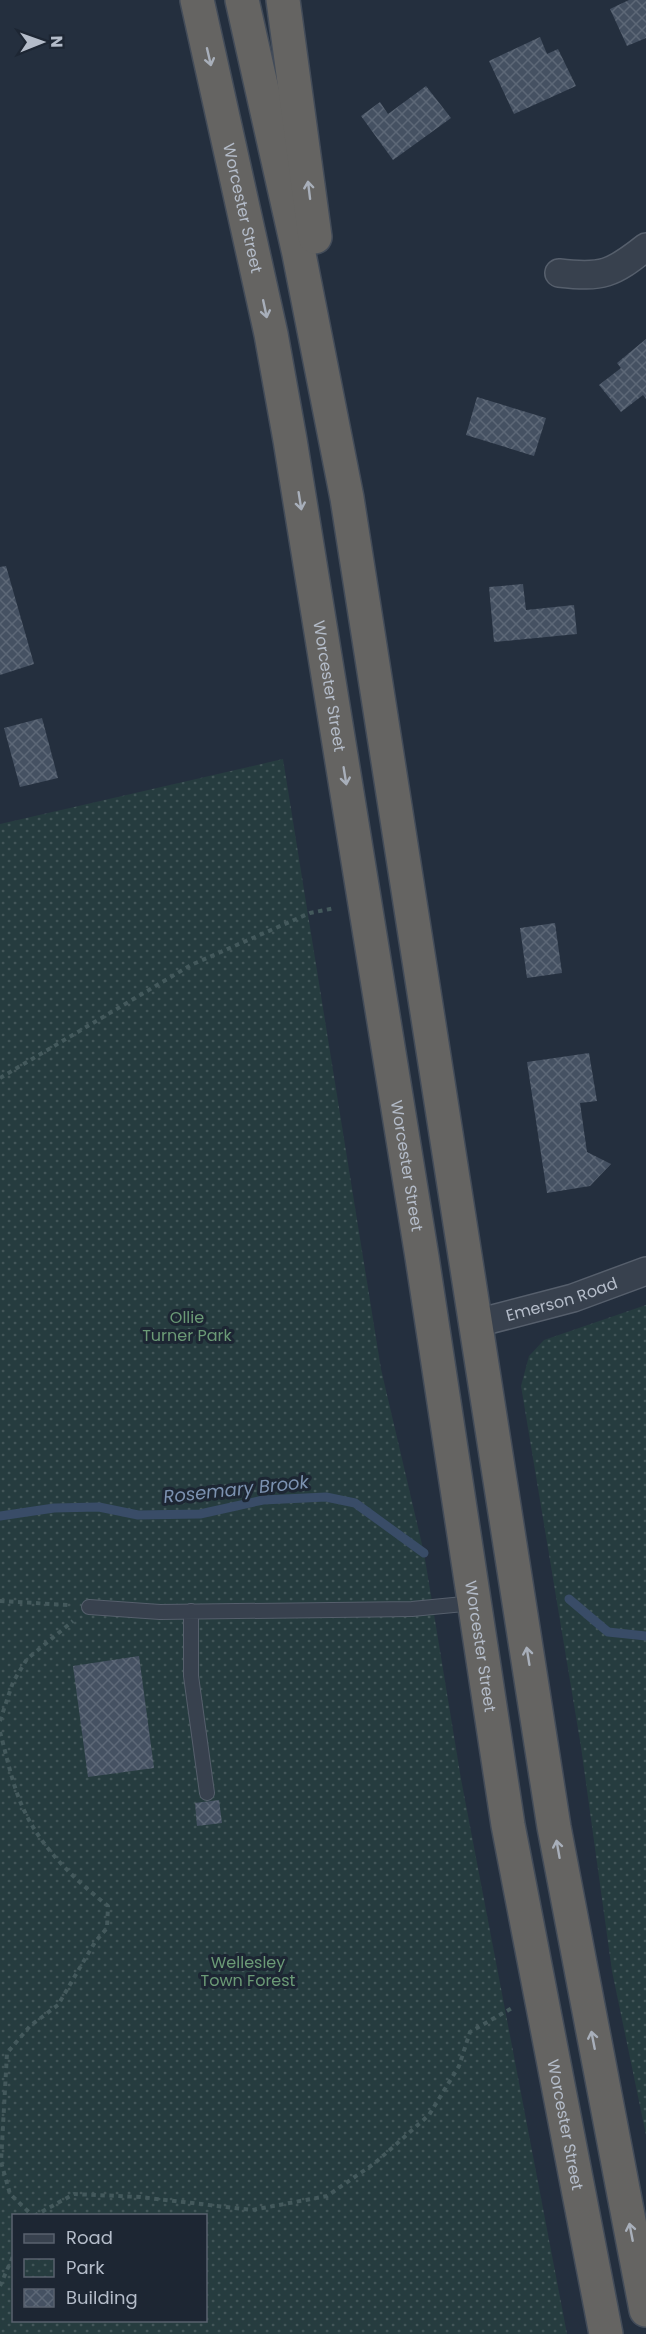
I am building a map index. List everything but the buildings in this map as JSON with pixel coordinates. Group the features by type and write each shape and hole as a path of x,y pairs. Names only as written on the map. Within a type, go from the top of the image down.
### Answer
{"highway":[{"name":"Worcester Street","path":"196,0 281,388 365,903 510,1835 606,2334"},
{"path":"243,0 301,264 347,498"},
{"path":"283,0 304,145 347,498 554,1827 646,2310"}],"street":[{"path":"559,273 591,277 626,263 646,247"},
{"name":"Emerson Road","path":"477,1323 573,1298 646,1272"}],"lane":[{"path":"89,1607 191,1611 412,1609 474,1603"},
{"path":"191,1611 191,1676 207,1793"}],"path":[{"path":"0,1078 192,965 310,913 365,903"},
{"path":"0,1601 89,1607"},
{"path":"0,1721 13,1682 27,1659 89,1607"},
{"path":"0,1732 23,1808 45,1845 62,1865 108,1906 107,1928 94,1942 58,2005 30,2026 6,2053 1,2162 10,2194 32,2214"},
{"path":"38,2214 74,2194 140,2197 252,2210 327,2196 375,2163 429,2115 459,2066 470,2032 540,1994"},
{"path":"0,2286 12,2259"}],"green space":[{"name":"Wellesley Town Forest","path":"283,759 381,1369 424,1553 461,1779 567,2334 0,2334 0,824"},
{"path":"646,1305 646,2135 612,1971 581,1747 521,1386 529,1356 544,1340"}],"waterway":[{"name":"Rosemary Brook","path":"0,1516 54,1508 99,1507 138,1515 200,1514 263,1500 326,1497 355,1503 424,1553"},
{"name":"Rosemary Brook","path":"569,1599 608,1632 646,1636"}],"park label":[{"name":"Ollie Turner Park","path":"187,1326"}]}
